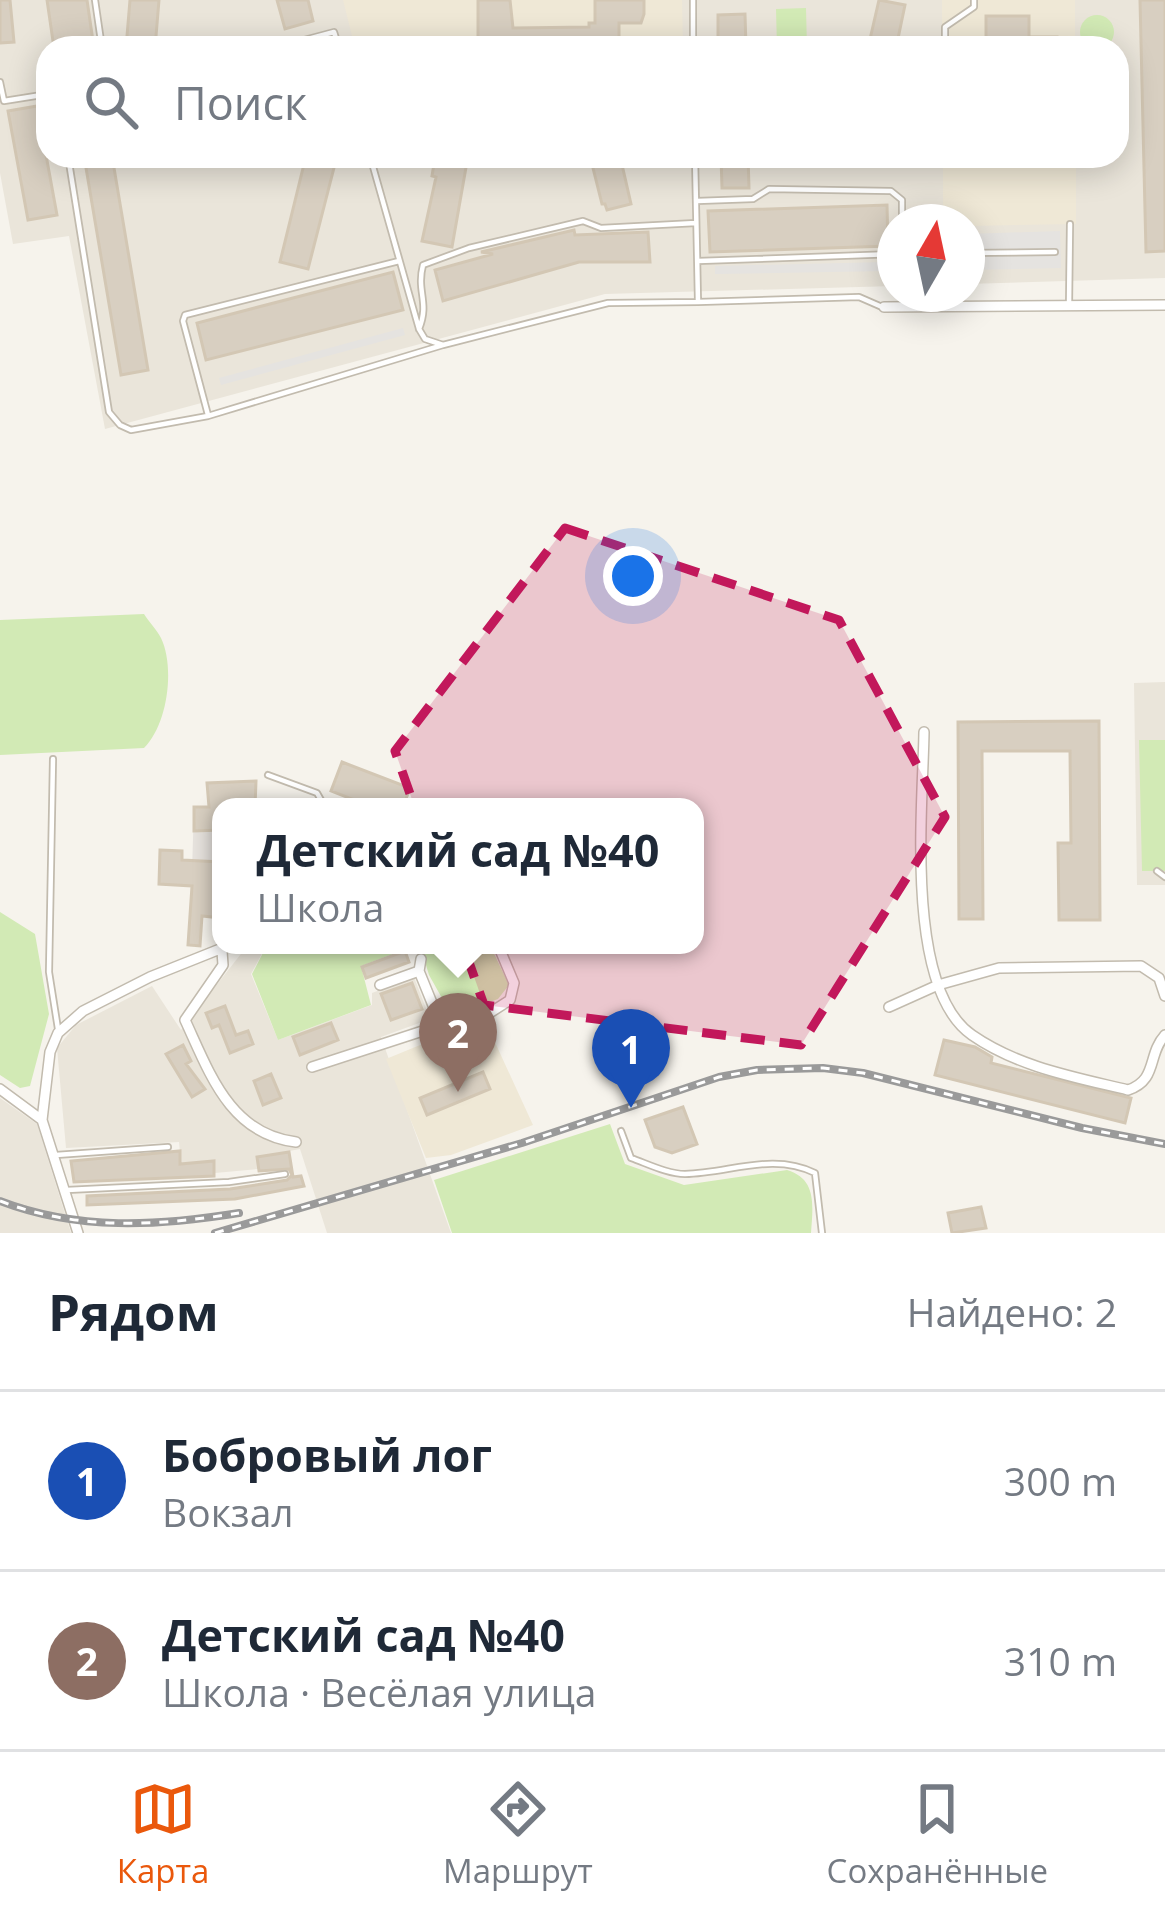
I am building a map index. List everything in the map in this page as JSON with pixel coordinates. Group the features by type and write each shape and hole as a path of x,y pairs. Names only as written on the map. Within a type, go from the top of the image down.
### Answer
{"street":[{"path":"985,306 1165,305"},
{"path":"924,732 920,893 926,944 938,986 966,1032 1046,1071 1128,1090 1142,1085 1151,1074 1157,1045 1165,1036"},
{"path":"78,1233 42,1120 50,1052 58,1033 83,1012 150,977 212,953"},
{"path":"225,954 224,965 185,1020 226,1100 251,1129 272,1139 296,1142"},
{"path":"312,1067 488,1014 510,1000 514,983 502,954"},
{"path":"380,985 420,965 441,1025"},
{"path":"889,1007 999,968 1141,966 1159,977 1165,996"},
{"path":"0,1089 42,1120"}],"lane":[{"path":"95,0 100,36"},
{"path":"692,0 693,36"},
{"path":"945,36 945,27 974,7 974,0"},
{"path":"0,82 4,100 36,96"},
{"path":"70,168 109,412 131,430 208,416 443,345 608,304 859,297 877,303"},
{"path":"373,168 419,329 425,338 443,345"},
{"path":"695,168 698,302"},
{"path":"695,201 753,200 769,189 891,191 902,204"},
{"path":"419,329 426,312 419,281 423,265 469,248 583,221 601,228 696,223"},
{"path":"1069,305 1070,224"},
{"path":"985,253 1055,252"},
{"path":"698,261 877,255"},
{"path":"208,416 185,315 399,261"},
{"path":"53,759 49,972 58,1033"},
{"path":"268,775 320,798"},
{"path":"1157,871 1165,877"},
{"path":"621,1130 632,1158 681,1174 774,1163 798,1165 815,1173 822,1233"},
{"path":"56,1155 168,1147"},
{"path":"67,1190 229,1182 285,1174"}],"highlighted area":[{"path":"565,528 839,620 945,817 801,1045 484,1005 395,751"}],"shaded area":[{"path":"0,0 1165,0 1165,278 985,283 985,204 877,204 877,286 605,294 105,429 69,236 13,244 0,173"},
{"path":"343,0 682,0 683,36 352,36"},
{"path":"942,0 1075,0 1075,36 942,36"},
{"path":"943,168 1076,168 1076,224 985,226 985,204 943,204"},
{"path":"1060,231 1061,268 985,270 985,233"},
{"path":"877,262 877,271 715,274 715,266"},
{"path":"403,328 405,335 221,385 219,378"},
{"path":"1165,682 1165,885 1137,885 1134,683"},
{"path":"194,807 212,807 212,906 191,905"},
{"path":"241,954 262,954 251,974 278,1040 372,1005 372,993 414,977 430,1019 381,1037 451,1233 327,1233 300,1149 257,1157 258,1169 215,1173 214,1161 181,1163 179,1142 66,1148 57,1048 76,1025 152,986 181,1030"},
{"path":"481,1020 533,1125 451,1155 426,1158 386,1059"},
{"path":"0,1098 37,1124 71,1233 0,1233"}],"green space":[{"path":"806,8 807,36 777,36 776,9"},
{"path":"1090,16 1104,16 1113,25 1113,36 1081,36 1081,25"},
{"path":"144,614 161,638 168,679 159,725 144,748 0,755 0,620"},
{"path":"1139,740 1165,740 1165,871 1142,871"},
{"path":"0,912 35,934 49,1014 30,1086 20,1088 0,1075"},
{"path":"262,954 393,954 361,966 371,1005 278,1040 252,974"},
{"path":"423,954 494,954 509,985 498,999 452,1016"},
{"path":"610,1124 625,1164 684,1185 787,1170 797,1174 811,1194 811,1233 452,1233 434,1180"}],"building":[{"path":"0,0 10,0 14,42 0,43"},
{"path":"47,0 87,0 92,36 52,36"},
{"path":"130,0 159,0 156,36 127,36"},
{"path":"277,0 308,0 313,21 285,29"},
{"path":"478,0 510,0 513,28 589,27 595,23 595,0 644,0 641,23 619,23 619,36 478,36"},
{"path":"879,0 905,5 899,36 871,36"},
{"path":"1140,0 1165,0 1165,251 1146,252"},
{"path":"745,14 746,36 718,36 718,15"},
{"path":"986,16 1029,16 1029,36 986,36"},
{"path":"36,106 36,168 48,168 57,215 28,220 8,111"},
{"path":"86,168 114,168 148,370 121,375"},
{"path":"303,168 334,168 308,269 280,262"},
{"path":"433,168 466,168 452,247 422,241 436,177"},
{"path":"593,168 623,168 631,204 607,210"},
{"path":"721,168 748,168 749,188 722,188"},
{"path":"877,205 877,246 710,252 708,211"},
{"path":"574,230 575,235 648,232 650,262 579,262 443,301 435,270 493,254 481,252"},
{"path":"393,272 403,310 206,360 197,323"},
{"path":"1099,721 1100,920 1059,920 1058,843 1071,843 1070,751 982,751 983,919 959,919 958,722"},
{"path":"342,762 410,788 406,798 349,798 331,791"},
{"path":"256,781 255,798 212,798 212,830 194,831 194,807 209,807 207,783"},
{"path":"160,850 182,851 182,860 212,862 212,917 202,916 200,946 188,945 192,886 159,884"},
{"path":"397,954 406,954 409,962 366,978 362,967"},
{"path":"412,983 422,1009 391,1020 381,994"},
{"path":"225,1006 236,1035 248,1031 253,1044 230,1053 219,1025 212,1028 206,1013"},
{"path":"331,1023 338,1040 300,1055 293,1037"},
{"path":"944,1040 975,1047 992,1057 991,1063 1131,1098 1125,1123 935,1075"},
{"path":"183,1045 191,1061 186,1064 205,1089 192,1097 166,1054"},
{"path":"483,1072 490,1089 427,1115 420,1098"},
{"path":"271,1074 281,1098 263,1105 254,1081"},
{"path":"683,1107 697,1144 672,1153 655,1147 645,1120"},
{"path":"180,1151 180,1164 214,1161 214,1176 74,1182 71,1161"},
{"path":"289,1152 293,1177 301,1176 304,1186 235,1199 87,1205 87,1196 230,1189 287,1180 292,1175 289,1169 259,1171 257,1157"},
{"path":"981,1207 986,1228 952,1233 948,1213"}],"railway":[{"path":"215,1233 522,1143 719,1077 757,1070 823,1068 863,1073 1165,1144"},
{"path":"0,1201 59,1217 118,1223 239,1213"}],"place":[{"name":"Детский сад №40","path":"458,1092"},
{"name":"Бобровый лог","path":"631,1108"}]}
